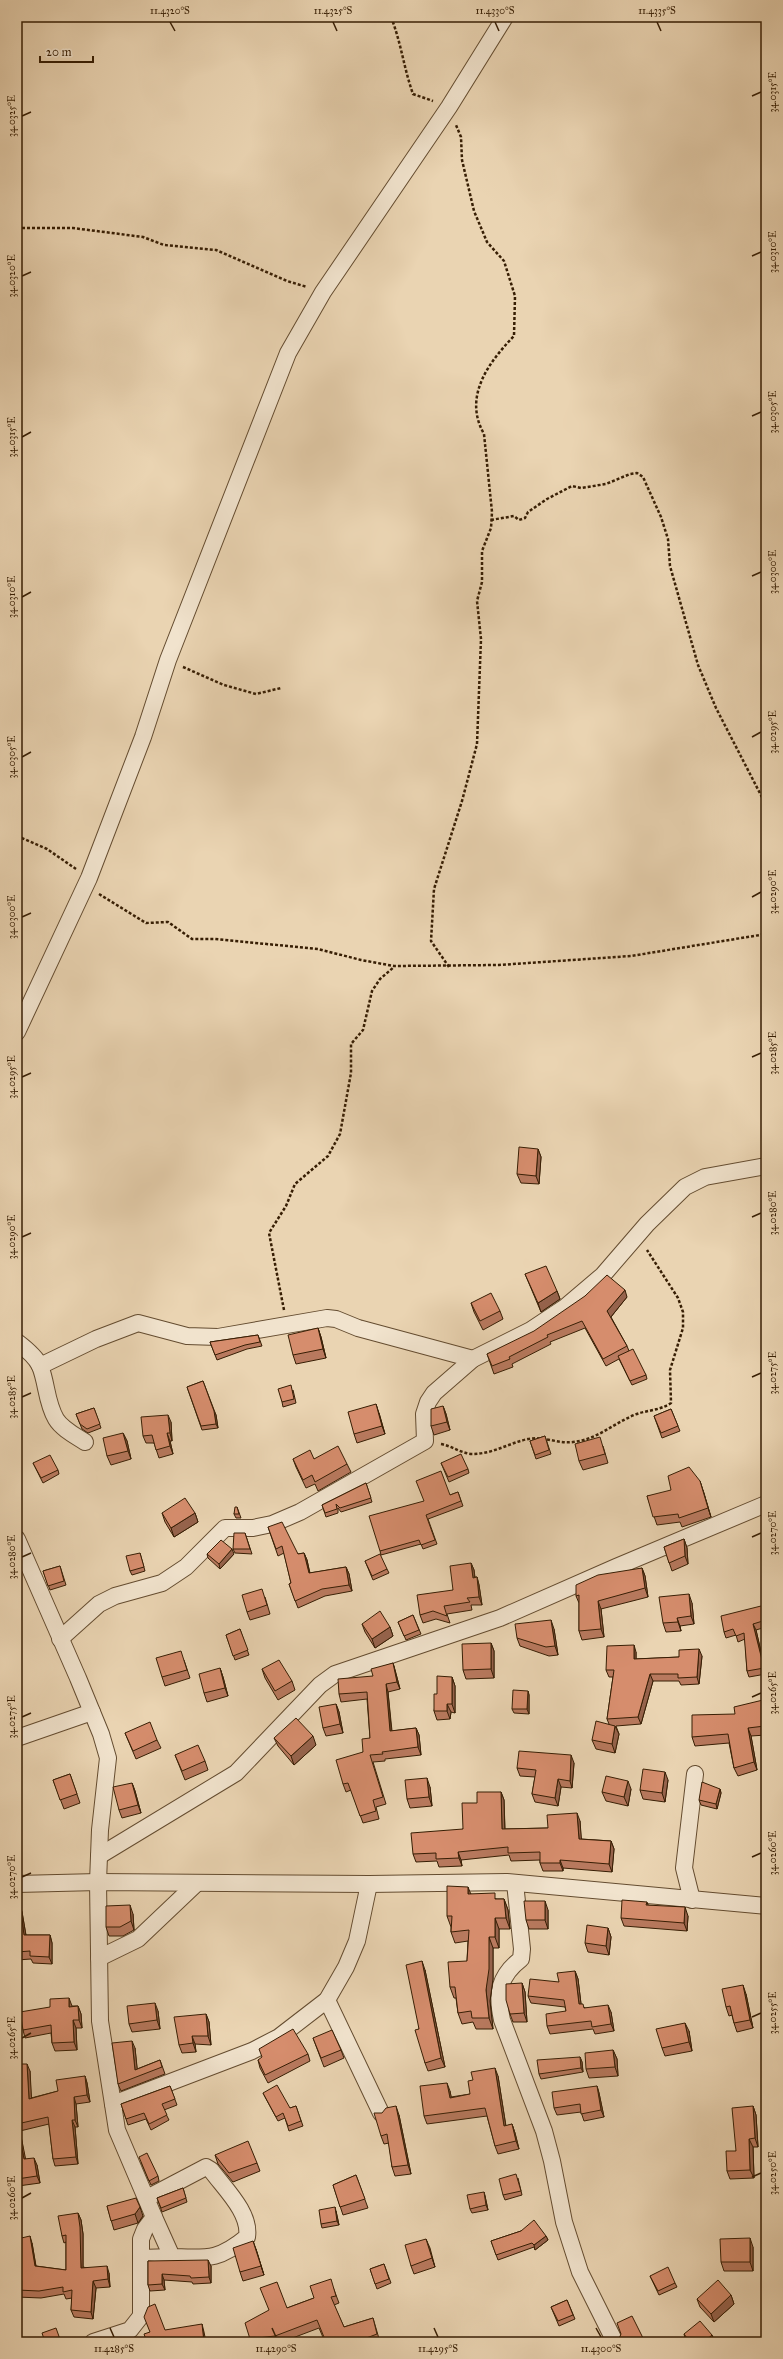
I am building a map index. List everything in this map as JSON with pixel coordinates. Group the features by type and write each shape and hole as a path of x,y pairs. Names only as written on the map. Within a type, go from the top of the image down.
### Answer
{"street":[{"path":"17,1032 89,878 143,737 168,660 288,353 323,292 449,107 505,17"},
{"path":"60,1639 99,1604 115,1596 162,1583 186,1567 225,1528 253,1528 272,1524 300,1512 424,1441 424,1414 428,1402 434,1393 473,1359 531,1330 564,1308 603,1275 638,1235 685,1187 705,1177 766,1166"},
{"path":"40,1366 96,1339 138,1323 187,1336 218,1337 314,1320 336,1318 358,1328 473,1359"},
{"path":"17,1342 26,1348 40,1366 46,1395 56,1420 71,1434 85,1442"},
{"path":"99,1856 236,1773 320,1685 335,1674 500,1618 766,1504"},
{"path":"17,1538 92,1712 108,1758 100,1830 98,1882 100,2021 117,2130 172,2257"},
{"path":"17,1738 92,1712"},
{"path":"692,1900 684,1868 695,1774"},
{"path":"17,1884 98,1882 370,1884 515,1883 766,1906"},
{"path":"99,1958 138,1939 197,1883"},
{"path":"515,1883 522,1949 521,1959 509,1968 503,1978 500,1993 500,2014 505,2032 544,2131 552,2161 564,2222 580,2272 615,2342"},
{"path":"113,2104 252,2052 279,2037 327,2000 346,1967 357,1941 370,1884"},
{"path":"327,2000 381,2113"},
{"path":"141,2258 211,2258 224,2254 247,2237 249,2226 242,2213 211,2170 206,2167 147,2198"},
{"path":"93,2342 130,2330 141,2316 140,2239 154,2217"}],"path":[{"path":"390,17 400,41 405,72 413,94 449,107 461,137 462,160 474,211 487,242 504,261 515,296 514,336 492,360 480,382 475,408 478,424 484,434 491,528 482,551 482,582 477,601 481,639 477,744 462,801 434,889 431,941 449,967"},
{"path":"17,228 73,228 143,237 164,245 216,250 287,281 323,292"},
{"path":"491,520 514,516 518,520 525,518 528,512 547,499 572,486 581,488 606,484 630,474 637,474 643,478 661,517 668,540 670,566 698,665 716,708 766,805"},
{"path":"168,660 224,684 256,694 281,688"},
{"path":"17,836 47,850 89,878 96,893 146,924 168,922 192,939 215,939 318,949 361,960 394,966 449,967 631,956 766,934"},
{"path":"282,1326 284,1305 269,1233 286,1206 295,1184 328,1156 340,1134 351,1073 351,1044 363,1030 372,991 380,979 394,966"},
{"path":"424,1441 443,1444 454,1450 472,1454 498,1451 519,1441 540,1437 572,1443 591,1439 635,1415 662,1409 671,1403 670,1370 683,1328 683,1312 678,1298 638,1235"}],"building":[{"path":"519,1147 538,1149 536,1176 517,1174"},
{"path":"763,1216 766,1216 766,1228"},
{"path":"546,1266 557,1291 538,1303 525,1274"},
{"path":"607,1275 625,1290 607,1311 627,1346 603,1359 582,1321 547,1335 548,1337 509,1357 510,1359 492,1366 487,1354 534,1331 585,1296"},
{"path":"491,1293 500,1311 480,1321 471,1303"},
{"path":"318,1328 323,1349 293,1355 288,1335"},
{"path":"258,1335 260,1342 245,1345 215,1355 210,1342"},
{"path":"633,1349 646,1375 630,1381 618,1356"},
{"path":"203,1381 214,1411 216,1424 201,1426 187,1387"},
{"path":"291,1385 294,1399 282,1402 278,1389"},
{"path":"376,1404 382,1426 354,1434 348,1412"},
{"path":"443,1406 447,1422 431,1426 431,1409"},
{"path":"94,1408 100,1424 87,1429 80,1424 76,1414"},
{"path":"671,1409 678,1426 661,1433 654,1416"},
{"path":"168,1415 170,1433 167,1433 170,1446 156,1450 152,1435 143,1436 141,1417"},
{"path":"123,1433 128,1451 107,1456 103,1438"},
{"path":"545,1436 549,1450 535,1455 530,1441"},
{"path":"600,1437 605,1454 579,1461 575,1444"},
{"path":"338,1446 347,1464 315,1482 312,1475 303,1480 293,1459 310,1450 314,1459"},
{"path":"461,1454 468,1469 448,1477 441,1463"},
{"path":"50,1455 58,1470 41,1478 33,1463"},
{"path":"689,1467 700,1481 708,1508 679,1518 678,1514 653,1517 647,1496 671,1490 668,1476"},
{"path":"441,1471 450,1495 458,1492 461,1501 426,1515 435,1540 421,1545 419,1540 380,1551 369,1516 424,1501 416,1481"},
{"path":"366,1483 371,1498 340,1508 336,1504 337,1509 325,1513 322,1505"},
{"path":"185,1498 195,1513 171,1528 162,1513"},
{"path":"235,1507 237,1507 239,1514 234,1514"},
{"path":"282,1522 298,1554 304,1553 309,1573 346,1567 349,1585 322,1589 295,1601 289,1584 291,1583 282,1546 276,1549 268,1527"},
{"path":"234,1533 245,1533 250,1549 233,1549"},
{"path":"684,1539 685,1556 669,1563 664,1547"},
{"path":"221,1540 232,1549 219,1564 207,1554"},
{"path":"140,1553 144,1567 130,1571 126,1556"},
{"path":"380,1554 387,1569 372,1576 365,1561"},
{"path":"471,1563 473,1578 477,1577 479,1597 467,1598 470,1602 444,1606 447,1616 433,1611 420,1615 417,1595 453,1590 450,1566"},
{"path":"60,1566 64,1581 48,1586 43,1571"},
{"path":"642,1568 645,1588 598,1601 601,1629 579,1631 579,1595 576,1596 576,1585 598,1575"},
{"path":"262,1589 267,1605 247,1612 242,1595"},
{"path":"689,1594 691,1616 677,1618 678,1622 663,1623 659,1597"},
{"path":"765,1605 766,1620 753,1624 764,1668 747,1671 744,1633 736,1636 733,1629 724,1632 721,1616"},
{"path":"380,1611 390,1627 372,1639 362,1624"},
{"path":"413,1615 419,1630 404,1636 398,1622"},
{"path":"551,1620 555,1646 546,1647 517,1638 515,1624"},
{"path":"240,1629 248,1650 233,1656 226,1635"},
{"path":"491,1643 491,1669 463,1670 462,1644"},
{"path":"634,1645 634,1659 679,1657 679,1650 699,1649 697,1677 678,1678 678,1674 650,1674 638,1717 607,1719 614,1670 606,1670 607,1646"},
{"path":"181,1651 187,1670 162,1677 156,1658"},
{"path":"279,1660 292,1681 275,1691 262,1669"},
{"path":"393,1663 397,1682 386,1684 390,1731 416,1728 418,1747 370,1755 383,1797 373,1800 376,1811 360,1816 348,1783 343,1784 336,1760 363,1752 362,1739 370,1738 367,1692 339,1694 338,1679 373,1676 371,1669"},
{"path":"220,1668 225,1688 204,1693 199,1674"},
{"path":"437,1676 452,1677 452,1704 447,1704 447,1711 434,1711 434,1694 437,1694"},
{"path":"513,1690 528,1691 527,1709 512,1709"},
{"path":"763,1700 765,1726 748,1728 754,1762 734,1768 728,1734 692,1737 692,1715 735,1714 734,1707"},
{"path":"336,1704 340,1724 323,1728 319,1707"},
{"path":"296,1718 313,1736 291,1756 274,1738"},
{"path":"596,1721 615,1726 612,1744 592,1740"},
{"path":"150,1722 157,1740 133,1751 125,1733"},
{"path":"198,1745 205,1761 182,1771 175,1755"},
{"path":"519,1751 571,1755 570,1781 558,1779 555,1798 532,1794 536,1770 517,1768"},
{"path":"643,1769 665,1772 662,1793 640,1790"},
{"path":"70,1774 77,1794 60,1800 53,1780"},
{"path":"606,1776 628,1781 624,1797 602,1792"},
{"path":"427,1778 429,1797 407,1799 405,1780"},
{"path":"702,1782 720,1789 716,1804 699,1800"},
{"path":"132,1783 138,1805 119,1810 113,1787"},
{"path":"477,1792 501,1792 502,1829 548,1828 547,1815 577,1813 579,1839 611,1841 609,1864 560,1860 560,1863 540,1863 540,1852 508,1853 508,1847 458,1852 459,1858 436,1859 436,1853 413,1854 411,1833 463,1829 462,1803 477,1803"},
{"path":"447,1886 468,1887 468,1894 495,1893 495,1899 504,1899 506,1918 495,1918 495,1937 489,1937 489,1969 486,1990 489,2018 472,2018 471,2011 458,2013 455,1987 450,1987 448,1962 467,1961 469,1930 451,1932 452,1916 447,1916"},
{"path":"622,1900 647,1902 646,1905 685,1907 684,1923 621,1918"},
{"path":"524,1901 545,1901 545,1920 526,1920"},
{"path":"17,1905 20,1905 24,1935 50,1935 49,1957 30,1956 30,1951 17,1952"},
{"path":"130,1905 131,1921 120,1927 106,1927 106,1906"},
{"path":"587,1925 608,1928 606,1946 585,1943"},
{"path":"422,1961 441,2058 425,2063 415,2030 419,2029 406,1965"},
{"path":"575,1971 579,2004 583,2004 584,2008 608,2005 611,2024 592,2027 591,2021 547,2026 546,2014 566,2011 564,2000 528,1996 530,1979 559,1982 557,1973"},
{"path":"522,1983 524,2013 510,2014 506,2000 506,1984"},
{"path":"743,1985 750,2020 734,2023 730,2006 726,2007 722,1989"},
{"path":"69,1998 69,2007 78,2006 79,2020 73,2020 74,2042 52,2043 51,2025 23,2030 20,2012 50,2007 50,1999"},
{"path":"155,2003 157,2020 129,2024 127,2006"},
{"path":"206,2014 208,2036 192,2036 193,2043 179,2045 174,2017"},
{"path":"685,2023 689,2042 662,2048 656,2029"},
{"path":"293,2029 308,2054 265,2075 258,2060 262,2057 259,2049"},
{"path":"332,2030 341,2050 321,2058 313,2038"},
{"path":"132,2041 135,2070 160,2060 162,2067 118,2084 112,2043"},
{"path":"613,2050 615,2067 586,2069 585,2053"},
{"path":"580,2057 581,2068 539,2074 537,2060"},
{"path":"17,2064 27,2064 29,2099 58,2091 56,2080 85,2076 87,2095 74,2097 75,2120 72,2120 76,2157 53,2159 48,2117 17,2124"},
{"path":"495,2068 504,2126 512,2124 516,2141 495,2146 485,2108 424,2116 420,2086 447,2083 450,2098 470,2094 468,2081 473,2080 471,2072"},
{"path":"277,2085 290,2108 296,2106 301,2121 288,2126 283,2113 276,2117 263,2093"},
{"path":"170,2086 175,2099 162,2104 167,2115 149,2124 144,2113 126,2119 121,2104"},
{"path":"597,2086 601,2110 581,2114 580,2104 554,2108 552,2092"},
{"path":"396,2106 408,2165 392,2167 387,2134 381,2136 374,2113 382,2113 386,2108"},
{"path":"753,2106 755,2138 749,2139 750,2170 727,2171 726,2151 736,2151 732,2108"},
{"path":"17,2124 24,2159 34,2158 37,2176 17,2179"},
{"path":"248,2141 257,2163 229,2173 215,2155"},
{"path":"147,2153 158,2176 149,2181 139,2157"},
{"path":"516,2174 521,2191 503,2195 499,2179"},
{"path":"356,2175 365,2199 340,2207 333,2185"},
{"path":"183,2188 186,2198 161,2208 157,2198"},
{"path":"484,2192 486,2205 470,2209 467,2195"},
{"path":"136,2198 140,2207 135,2214 111,2221 107,2206"},
{"path":"335,2207 337,2221 321,2224 319,2210"},
{"path":"78,2213 80,2227 81,2268 107,2266 108,2279 93,2281 91,2312 71,2310 72,2290 63,2292 63,2287 39,2291 17,2290 17,2239 30,2236 35,2266 66,2270 66,2235 62,2236 58,2216"},
{"path":"534,2220 546,2236 534,2245 532,2243 496,2255 491,2241 521,2231"},
{"path":"750,2238 750,2262 721,2262 720,2239"},
{"path":"426,2239 432,2258 411,2266 405,2245"},
{"path":"253,2241 261,2266 240,2272 233,2248"},
{"path":"208,2260 209,2277 191,2278 190,2276 162,2274 162,2284 148,2285 148,2261"},
{"path":"384,2264 389,2279 375,2284 370,2269"},
{"path":"668,2267 675,2283 658,2291 650,2276"},
{"path":"331,2279 336,2296 331,2297 344,2327 373,2318 377,2334 356,2342 326,2342 317,2320 275,2336 250,2339 245,2323 269,2310 260,2288 277,2282 287,2308 314,2298 310,2286"},
{"path":"718,2280 731,2295 711,2314 697,2299"},
{"path":"567,2300 573,2315 558,2321 551,2307"},
{"path":"155,2304 165,2330 202,2324 204,2342 147,2342 144,2334 150,2332 144,2317 148,2307"},
{"path":"632,2316 644,2340 640,2342 618,2342 621,2334 617,2323"},
{"path":"700,2321 712,2335 704,2342 690,2342 684,2334"},
{"path":"56,2328 61,2342 45,2342 42,2333"}]}
